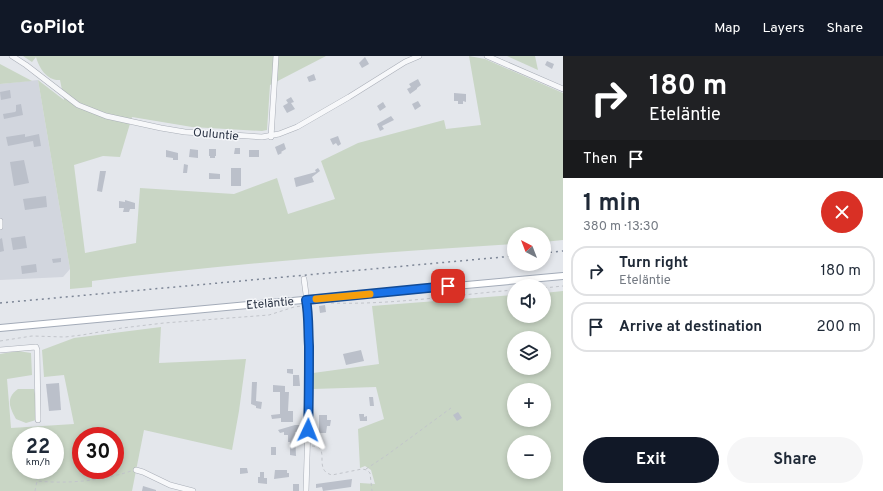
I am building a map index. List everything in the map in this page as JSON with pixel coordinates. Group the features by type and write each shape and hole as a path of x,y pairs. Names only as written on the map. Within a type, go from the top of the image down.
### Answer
{"main road":[{"name":"Eteläntie","path":"0,328 307,303 563,276"}],"street":[{"name":"Ouluntie","path":"12,56 78,105 106,116 185,132 247,137 270,137 307,122 405,62 418,56"},
{"path":"270,137 276,56"},
{"path":"487,56 563,89"},
{"path":"0,221 0,227"},
{"path":"304,279 307,303 309,392 306,491"},
{"path":"0,350 36,347 38,366 38,420"},
{"path":"136,470 170,484 193,491"}],"path":[{"path":"551,287 563,286"},
{"path":"329,303 359,304 507,291"},
{"path":"0,341 32,336 65,337 164,323 269,315 307,303"},
{"path":"307,445 316,446 320,449 322,452 322,468 324,472 329,475 366,469 451,408"},
{"path":"38,420 38,427"},
{"path":"366,469 370,473 372,491"},
{"path":"35,491 37,481 70,482 110,478 136,470"}],"shaded area":[{"path":"38,80 70,269 63,277 0,280 0,84"}],"green space":[{"path":"23,56 326,56 270,85 267,130 192,127 132,117 120,157 103,156 74,165 85,253 136,243 140,188 234,194 277,178 288,214 335,199 321,161 358,143 444,120 446,129 481,125 469,56 485,59 563,93 563,240 551,241 551,227 507,227 507,244 355,255 197,269 92,281 92,287 70,289 70,269 38,80 64,100 60,80 55,80 47,76 39,65 36,57 32,62"},
{"path":"507,56 535,56 538,70"},
{"path":"0,64 32,81 0,84"},
{"path":"563,291 563,491 360,491 360,483 375,484 371,470 365,466 360,468 358,429 384,419 376,387 313,389 313,373 379,364 372,306 507,296 507,323 551,323 551,292"},
{"path":"161,327 159,363 246,359 232,450 144,430 132,491 0,491 0,354 18,351 31,353 32,375 7,379 12,428 12,479 64,479 64,427 27,427 74,424 64,375 44,377 42,350 74,338"},
{"path":"18,389 34,389 37,405 36,420 26,423 16,419 12,411 10,400 11,396"}],"building":[{"path":"365,57 369,64 362,68 359,63"},
{"path":"547,61 554,64 552,69 545,65"},
{"path":"314,74 316,80 309,82 307,77"},
{"path":"418,79 421,85 410,94 407,89 411,87 409,84"},
{"path":"10,90 11,98 1,100 0,92"},
{"path":"454,93 466,94 466,102 463,101 463,104 458,104 458,101 454,101"},
{"path":"291,97 294,102 291,103 295,109 287,113 283,106 288,103 286,100"},
{"path":"418,101 421,106 415,110 412,104"},
{"path":"383,102 386,107 380,111 377,106"},
{"path":"21,104 23,115 4,119 3,114 15,112 16,105"},
{"path":"391,116 394,120 382,126 384,129 380,131 377,124"},
{"path":"25,134 25,137 39,134 41,146 34,147 33,141 8,146 6,137"},
{"path":"338,136 341,144 338,146 336,143 333,145 330,139"},
{"path":"284,143 286,149 278,155 275,147"},
{"path":"235,148 240,148 240,154 234,154"},
{"path":"190,149 198,150 198,158 189,157"},
{"path":"209,149 216,149 215,158 210,158"},
{"path":"166,150 178,153 178,160 173,160 173,158 166,157"},
{"path":"249,150 259,150 259,157 249,157"},
{"path":"24,160 29,183 14,186 10,162"},
{"path":"184,164 188,165 187,173 183,173"},
{"path":"231,168 241,168 241,186 231,186"},
{"path":"318,168 320,171 312,177 314,182 296,187 294,178 316,172 315,170"},
{"path":"100,171 106,171 102,192 97,191"},
{"path":"209,173 220,174 220,179 209,179"},
{"path":"46,196 47,207 25,210 23,199"},
{"path":"125,200 135,203 135,209 130,209 129,212 123,212 124,208 119,208 119,201 125,202"},
{"path":"25,236 27,248 13,250 11,238"},
{"path":"2,238 4,251 0,252 0,239"},
{"path":"61,258 61,262 53,263 52,259"},
{"path":"36,264 37,272 22,274 21,266"},
{"path":"325,305 326,312 320,313 319,306"},
{"path":"361,350 364,361 346,365 343,354"},
{"path":"287,369 293,369 293,374 287,373"},
{"path":"293,375 299,375 300,386 293,386"},
{"path":"252,382 257,382 256,401 262,402 261,409 256,408 256,406 251,404"},
{"path":"59,383 61,410 49,411 46,384"},
{"path":"273,385 285,386 285,392 289,392 288,411 293,411 293,422 281,422 281,418 272,419 271,415 280,414 280,392 273,392"},
{"path":"369,397 373,397 374,406 370,406"},
{"path":"458,412 462,418 457,421 453,415"},
{"path":"359,414 364,414 364,417 367,416 367,421 360,421"},
{"path":"319,415 327,415 327,420 331,420 330,426 327,426 326,433 319,433"},
{"path":"300,425 300,432 295,432 296,456 290,455 290,442 288,442 288,435 284,435 284,432 280,433 278,430"},
{"path":"271,447 276,447 276,455 271,455"},
{"path":"240,468 247,468 248,473 240,474"},
{"path":"275,470 287,470 289,477 274,479"},
{"path":"260,472 264,472 264,478 267,478 267,484 258,483"},
{"path":"352,479 351,487 323,491 322,487 316,488 316,484"},
{"path":"293,484 299,484 299,491 293,491"},
{"path":"143,486 156,490 156,491 142,491"}],"railway":[{"path":"551,252 563,251"},
{"path":"0,303 507,257"}],"slow traffic":[{"path":"316,299 370,294"}],"route":[{"path":"308,430 308,309 306,300 448,286"}]}
